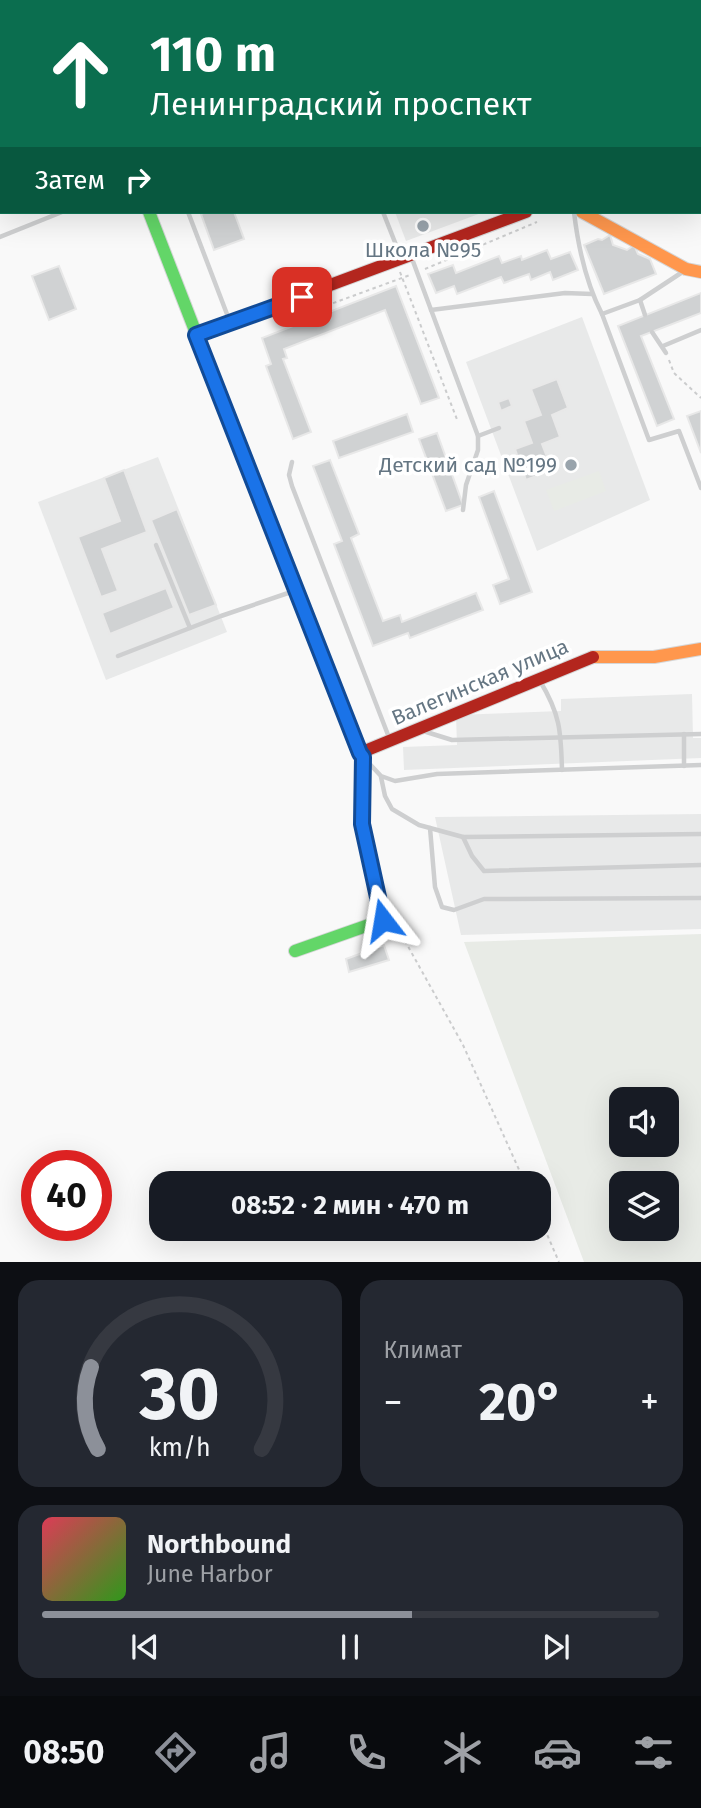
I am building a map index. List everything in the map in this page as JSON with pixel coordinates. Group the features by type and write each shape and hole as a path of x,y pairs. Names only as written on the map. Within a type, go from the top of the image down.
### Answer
{"street":[{"path":"150,214 295,591 362,755 362,824 383,920 295,951"},
{"path":"196,335 521,214"},
{"path":"586,214 686,269 701,272"},
{"name":"Валегинская улица","path":"362,755 589,657 654,657 701,649"}],"lane":[{"path":"0,237 57,214"},
{"path":"189,214 230,323"},
{"path":"384,214 403,259 432,310 478,436 478,450 466,485 463,510"},
{"path":"574,214 576,233 592,294 649,440 679,431 701,488"},
{"path":"601,314 640,300 686,269"},
{"path":"432,310 565,293 592,294"},
{"path":"640,300 645,315"},
{"path":"663,346 701,330"},
{"path":"652,332 666,353"},
{"path":"478,436 499,428"},
{"path":"292,462 289,475 292,486 390,741"},
{"path":"156,545 190,628"},
{"path":"118,656 295,591"},
{"path":"539,678 555,705 561,737 562,770"},
{"path":"419,729 452,740 701,733"},
{"path":"684,734 684,766"},
{"path":"362,755 381,776 395,781 437,774 701,765"},
{"path":"381,776 385,796 392,809 419,825 463,837 701,834"},
{"path":"430,828 435,887 442,907 454,910 484,899 701,898"},
{"path":"463,837 471,856 484,871 701,865"}],"path":[{"path":"403,259 458,422"},
{"path":"666,353 674,373 701,398"},
{"path":"392,907 405,941 464,1045 519,1171"},
{"path":"550,1241 559,1262"}],"shaded area":[{"name":"Школа №95","path":"396,214 479,214 406,241"},
{"name":"Детский сад №199","path":"582,317 650,500 537,551 466,362"},
{"path":"158,457 227,632 106,680 38,502"},
{"path":"599,471 606,491 554,511 546,490"},
{"path":"692,694 693,738 701,738 701,758 404,770 403,747 457,745 456,715 561,711 561,699"},
{"path":"701,814 701,929 461,935 435,817"},
{"path":"701,934 701,1262 584,1262 464,942"}],"building":[{"path":"201,214 235,214 244,239 214,250"},
{"path":"610,235 613,245 627,250 634,245 638,254 650,259 656,274 604,294 584,245"},
{"path":"547,250 551,259 570,252 578,270 553,280 550,272 531,280 529,274 504,283 501,277 457,294 454,286 436,293 428,274 453,265 456,273 499,256 502,263 521,256 522,260"},
{"path":"59,266 76,309 49,320 32,276"},
{"path":"396,286 439,398 421,404 385,310 284,349 287,358 283,359 311,432 293,439 266,366 271,364 262,338"},
{"path":"701,293 701,313 641,336 674,419 657,426 618,326"},
{"path":"557,379 568,408 552,415 560,437 542,444 552,470 526,480 515,449 532,443 524,421 541,415 531,389"},
{"path":"509,398 512,406 501,411 498,402"},
{"path":"701,411 701,453 687,416"},
{"path":"407,414 413,432 339,458 333,441"},
{"path":"437,433 463,505 446,511 419,439"},
{"path":"330,460 359,534 351,538 383,621 400,615 402,622 476,593 483,610 410,638 408,633 373,646 334,544 342,541 313,466"},
{"path":"124,470 147,532 102,549 118,591 101,597 78,537 120,521 104,478"},
{"path":"494,491 532,592 500,604 493,585 509,579 479,497"},
{"path":"177,509 216,605 189,615 151,520"},
{"path":"166,588 174,608 110,634 102,613"},
{"path":"384,945 389,960 349,972 346,959"}],"traffic: fast":[{"path":"150,214 263,506"},
{"path":"295,951 383,920 362,824 363,757"}],"traffic: slow":[{"path":"586,214 686,269 701,272"},
{"path":"593,657 654,657 701,649"}],"traffic: jam":[{"path":"196,335 521,214"},
{"path":"263,506 360,753 593,657"}],"place":[{"name":"Школа №95","path":"423,226"},
{"name":"Детский сад №199","path":"571,465"}],"route":[{"path":"302,297 196,335 295,591 363,757 362,824 383,920"}]}
